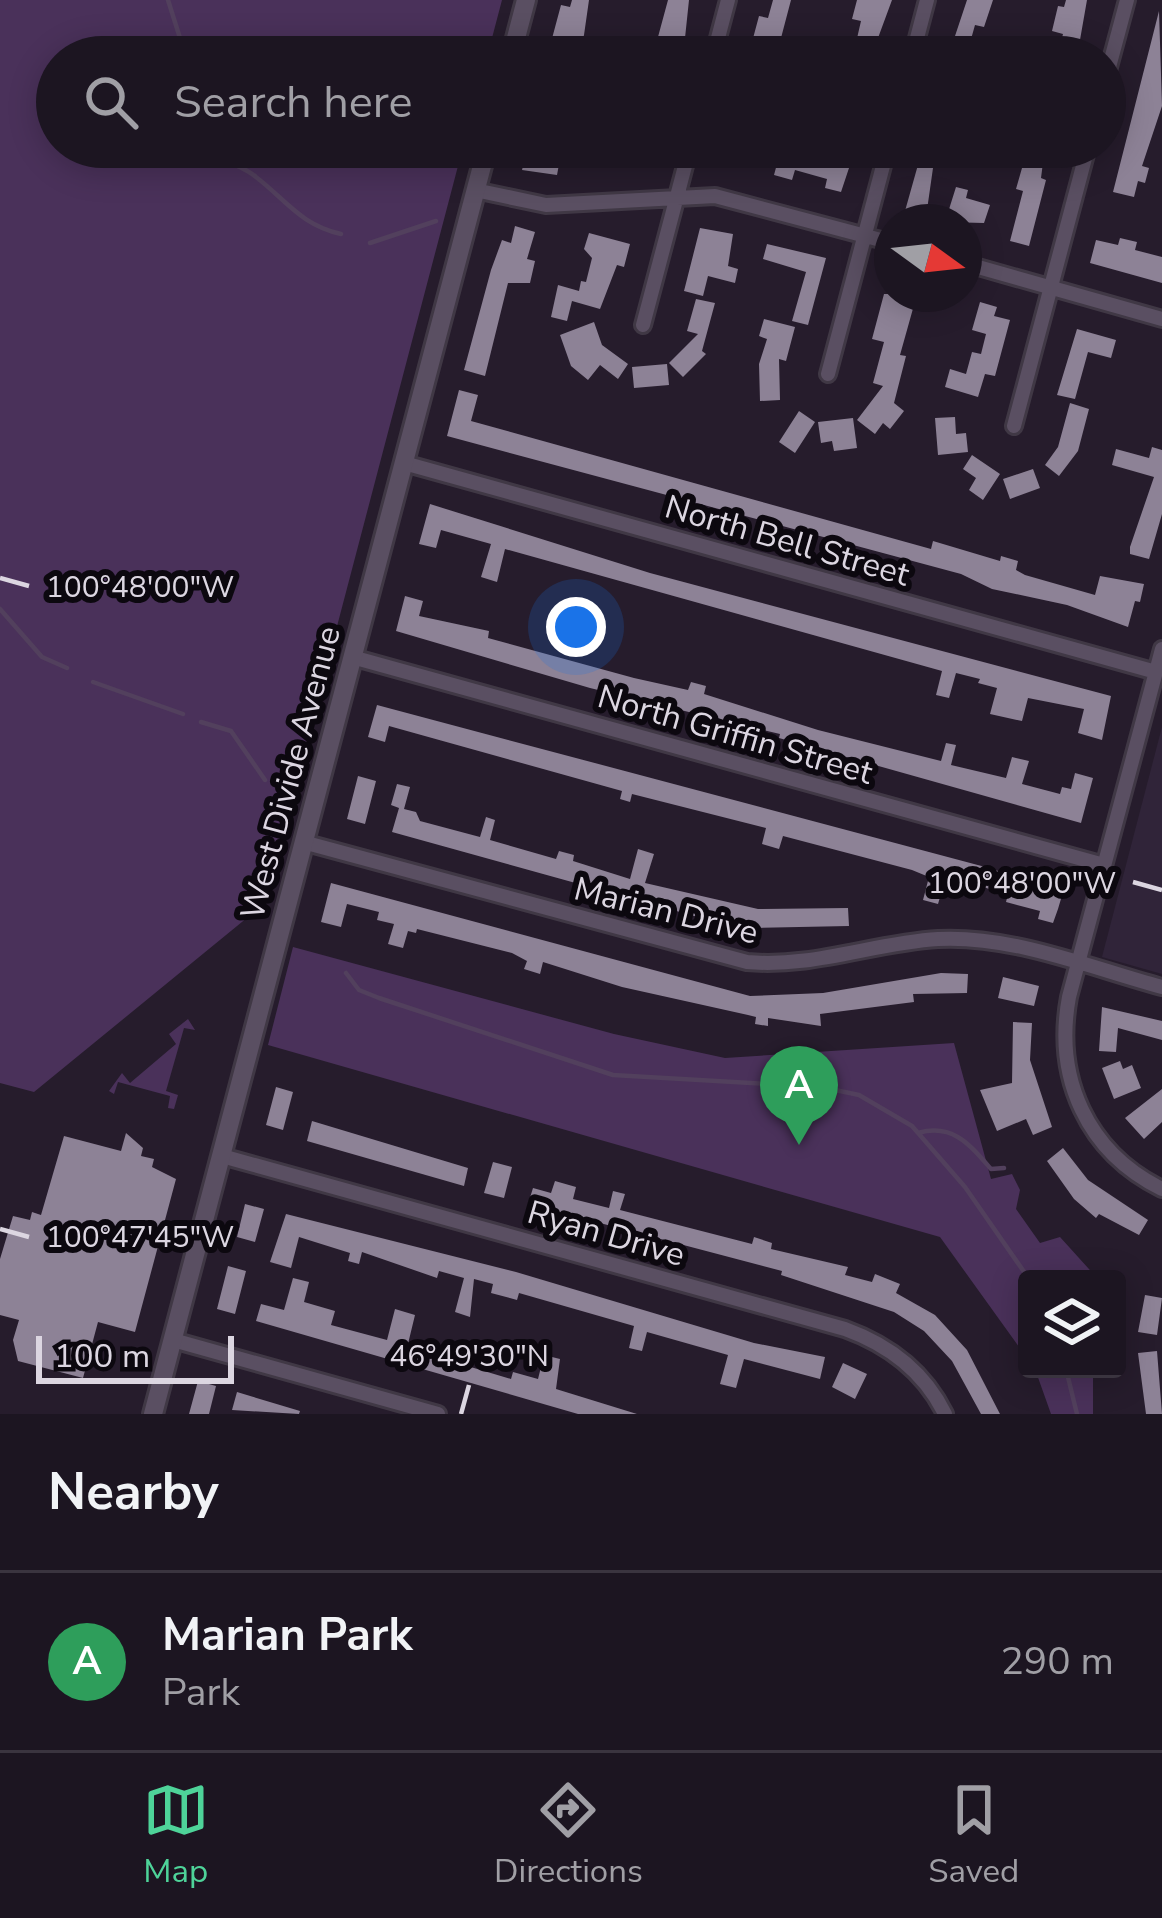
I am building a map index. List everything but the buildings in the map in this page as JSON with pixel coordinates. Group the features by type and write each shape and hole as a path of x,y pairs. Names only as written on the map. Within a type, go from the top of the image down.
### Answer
{"street":[{"path":"517,36 526,0"},
{"path":"719,36 728,0"},
{"path":"918,36 927,0"},
{"path":"1117,36 1127,0"},
{"name":"West Divide Avenue","path":"153,1414 481,168"},
{"path":"643,325 684,168"},
{"path":"828,374 883,168"},
{"path":"1014,426 1082,168"},
{"path":"475,190 546,205 677,196 732,199 874,238"},
{"path":"982,268 1162,319"},
{"name":"North Bell Street","path":"404,463 1156,672"},
{"path":"1162,649 1078,964 1064,1035 1073,1093 1110,1152 1162,1189"},
{"name":"North Griffin Street","path":"352,657 1104,865"},
{"name":"Marian Drive","path":"303,842 747,962 811,962 960,939 1162,988"},
{"name":"Ryan Drive","path":"221,1156 844,1329 880,1344 912,1368 945,1414"},
{"path":"172,1340 438,1414"}],"shaded area":[{"path":"0,0 502,0 493,36 36,36 36,168 457,168 264,904 34,1092 0,1083"},
{"path":"1162,727 1162,974 1102,957"},
{"path":"293,947 614,1034 725,1058 954,1043 991,1179 1012,1174 1020,1190 1016,1209 1040,1243 1060,1237 1090,1270 1018,1270 1018,1345 940,1237 268,1045"},
{"path":"188,1019 195,1030 184,1028 166,1091 178,1095 174,1109 168,1108 170,1096 118,1082 114,1094 109,1091 122,1073 130,1083 176,1044 169,1034"},
{"path":"1038,1378 1093,1378 1093,1414 1051,1414"}],"waterway":[{"path":"168,0 179,36"},
{"path":"242,168 305,218 341,234"},
{"path":"370,243 436,221"},
{"path":"0,609 42,657 67,668"},
{"path":"93,682 183,714"},
{"path":"201,722 231,731 265,780"},
{"path":"346,973 359,990 379,998 613,1075 821,1087 859,1095 912,1126 965,1187 1023,1270"},
{"path":"918,1133 951,1134 968,1144 991,1169 1004,1168"},
{"path":"1068,1378 1077,1414"}],"place":[{"name":"Marian Park","path":"799,1145"}]}
